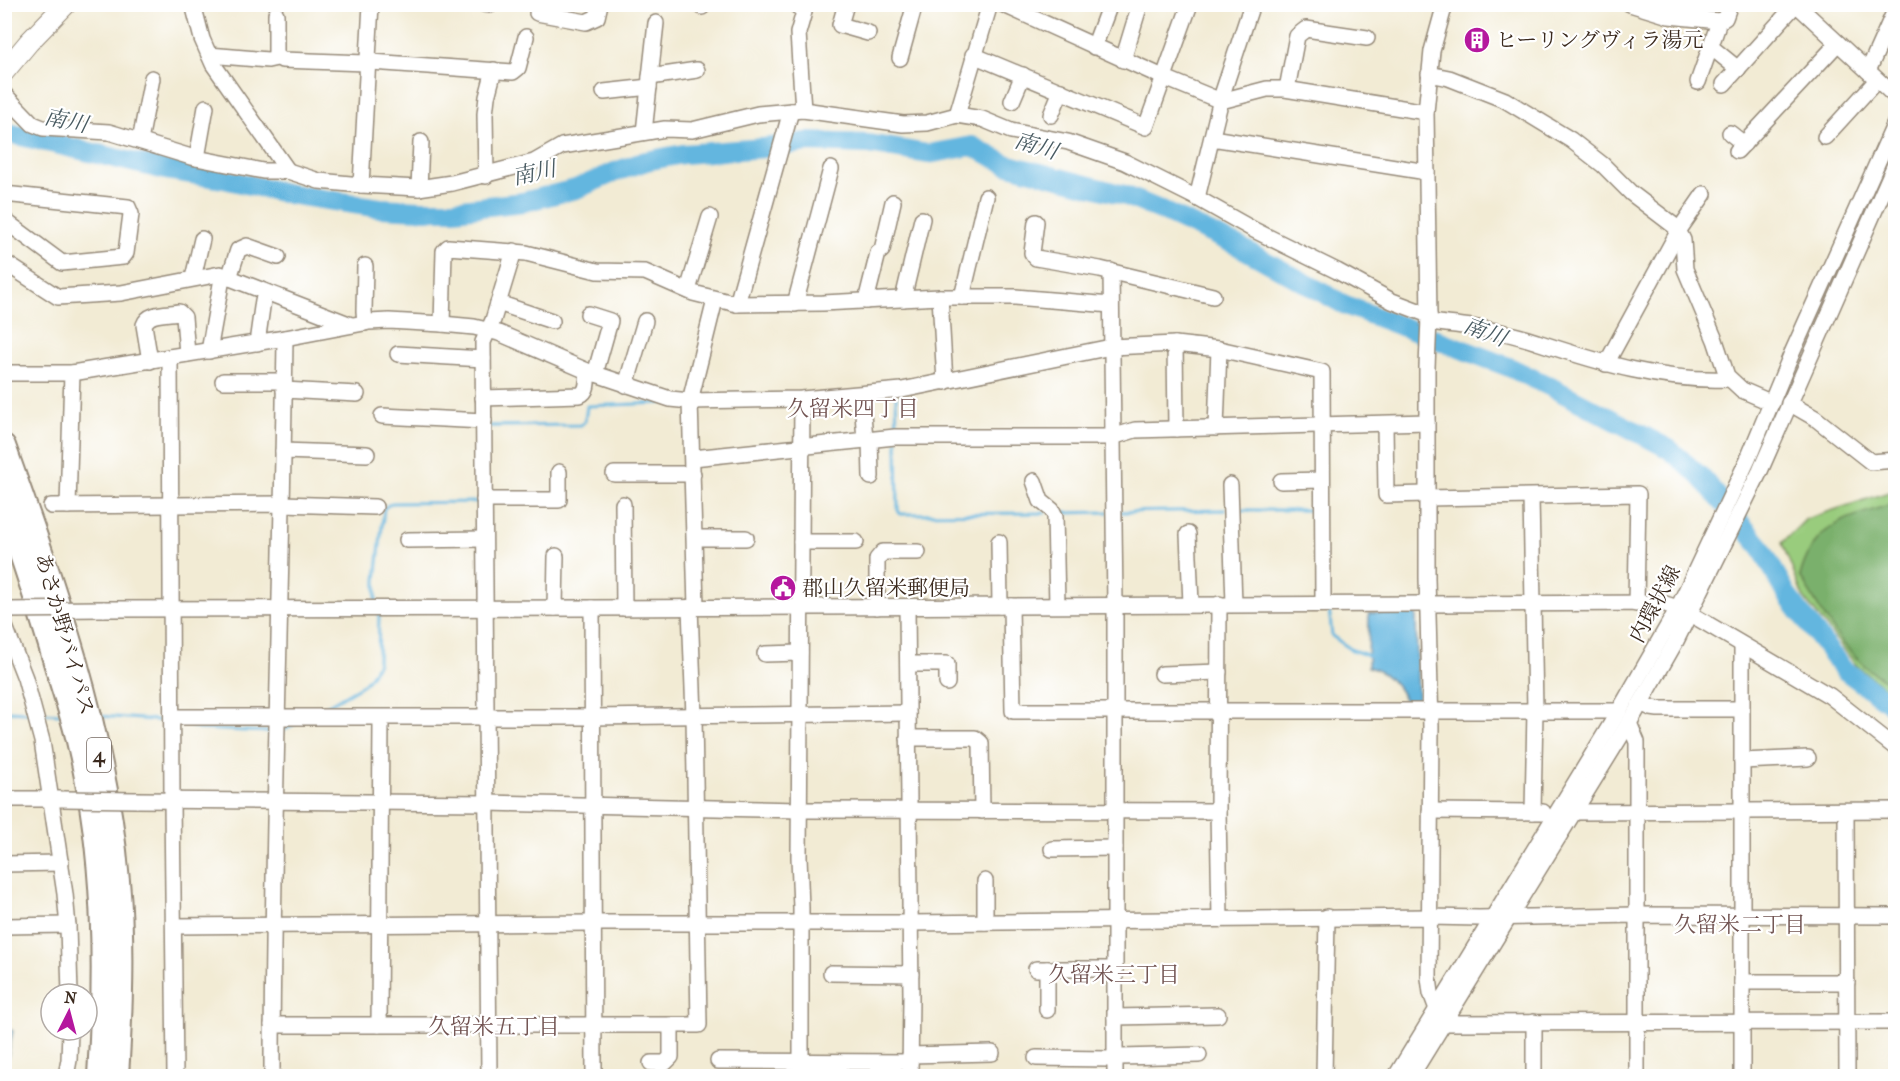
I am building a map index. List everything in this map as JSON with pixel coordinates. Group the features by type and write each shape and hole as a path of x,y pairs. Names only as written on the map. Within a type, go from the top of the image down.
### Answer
{"highway":[{"name":"あさか野バイパス","path":"4,446 54,585 97,745 110,815 118,881 121,961 117,1077"},
{"name":"あさか野バイパス","path":"4,506 33,586 80,746 92,816 100,882 103,959 99,1077"}],"main road":[{"path":"4,72 66,4"}],"street":[{"path":"193,4 202,39 209,55 252,122 288,171"},
{"path":"360,185 371,4"},
{"path":"484,4 490,5"},
{"path":"537,13 586,22 597,17 600,4"},
{"path":"737,304 771,180 797,111 798,33 804,12 795,4"},
{"path":"846,4 840,25 868,33"},
{"path":"900,58 915,4"},
{"path":"1094,47 1110,4"},
{"path":"1123,60 1140,4"},
{"path":"974,54 1146,127 1190,4"},
{"path":"1197,198 1221,101 1252,4"},
{"path":"1445,4 1432,51 1426,112 1429,318 1427,496 1431,710 1429,978 1431,993 1440,1016 1534,1022 1896,1022"},
{"path":"1630,4 1669,16 1719,21 1725,18 1730,4"},
{"path":"1724,84 1796,4 1896,97"},
{"path":"957,115 974,54 1001,5 1221,101 1266,89 1287,89 1426,112"},
{"path":"1825,137 1872,76 1891,33 1896,8"},
{"path":"276,14 277,58"},
{"path":"644,132 656,23"},
{"path":"1698,82 1717,28"},
{"path":"1287,89 1297,36 1306,29 1367,38"},
{"path":"209,55 268,60 277,58 371,62 513,72 518,68 526,37"},
{"path":"1730,133 1741,147 1838,43"},
{"path":"1710,47 1738,69"},
{"path":"486,176 486,105 494,70"},
{"path":"604,92 697,70"},
{"path":"1429,74 1449,78 1505,100 1571,140 1603,165 1631,193 1679,230 1683,240 1687,273 1729,379 1742,390 1772,404"},
{"path":"1012,101 1023,75"},
{"path":"140,141 152,78"},
{"path":"1051,115 1061,91"},
{"path":"4,94 33,124 40,128 109,132 197,159 264,171 288,171 311,180 420,188 486,176 534,162 562,146 665,129 692,130 758,114 797,111 903,124 927,123 957,115 982,119 1011,131 1068,142 1125,162 1429,318 1513,335 1606,364 1661,376 1729,379"},
{"path":"197,159 206,107"},
{"name":"内環状線","path":"1396,1077 1509,917 1641,703 1684,611 1710,543 1772,404 1792,353 1896,122"},
{"path":"1212,138 1428,171"},
{"path":"420,188 421,142"},
{"name":"内環状線","path":"1418,1073 1440,1016 1492,918 1619,711 1720,555 1896,162"},
{"path":"795,304 831,169"},
{"path":"4,194 128,207 131,214 126,253 123,257 62,263 4,220"},
{"path":"1606,364 1679,230 1704,194"},
{"path":"962,297 986,197"},
{"path":"866,301 878,253 882,250 893,202"},
{"path":"688,290 710,217"},
{"path":"903,299 922,219"},
{"path":"1036,222 1032,253 1036,258 1111,271 1213,296"},
{"path":"193,278 202,239"},
{"path":"209,351 225,281 238,250 247,246 278,257"},
{"path":"442,324 445,249 514,251 597,271 645,272 716,300 737,304 795,304 940,297 1015,297 1111,305"},
{"path":"489,1077 483,342 514,251"},
{"path":"4,262 58,297 121,293 220,274 225,281 358,324"},
{"path":"358,324 364,311 365,266"},
{"path":"1111,271 1115,605 1115,1077"},
{"path":"940,297 945,382"},
{"path":"257,343 263,300"},
{"path":"272,1025 699,1025 693,607 695,538 690,401 716,300"},
{"path":"498,303 552,321"},
{"path":"150,361 144,324 150,316 179,312 184,316 187,354"},
{"path":"483,398 584,394 610,321 588,314"},
{"path":"4,373 72,373 358,324 396,321 442,324 499,333 591,373 670,399 690,401 802,399 902,390 1111,347 1175,345 1219,349 1322,372 1323,604"},
{"path":"626,385 645,321"},
{"path":"272,1077 276,717 281,609 285,338"},
{"path":"1175,345 1176,429"},
{"path":"1216,428 1219,349"},
{"path":"398,354 483,359"},
{"path":"170,357 175,1077"},
{"path":"68,506 72,373"},
{"path":"223,381 357,393"},
{"path":"801,1069 799,714 802,399"},
{"path":"862,400 871,477"},
{"path":"1789,403 1815,418 1872,462 1896,460"},
{"path":"382,416 484,421"},
{"path":"1385,423 1386,495 1531,497 1638,494 1636,604"},
{"path":"693,458 895,437 1112,437 1135,430 1427,423"},
{"path":"283,451 368,454"},
{"path":"484,500 559,500 559,472"},
{"path":"614,474 693,474"},
{"path":"1281,482 1322,480"},
{"path":"1034,481 1041,501 1052,510 1055,516 1057,605"},
{"path":"1220,919 1219,672 1227,604 1230,485"},
{"path":"1531,497 1533,812"},
{"path":"51,506 283,504 375,507"},
{"path":"623,504 624,608"},
{"path":"1188,534 1191,604"},
{"path":"407,540 484,538"},
{"path":"695,538 746,538"},
{"path":"801,542 856,542"},
{"path":"999,542 1013,711 1619,711"},
{"path":"877,607 877,559 883,552 918,552"},
{"path":"555,556 555,608"},
{"path":"70,982 68,925 57,799 34,710 5,614 172,608 592,609 1665,603 1684,611 1830,696 1896,748"},
{"path":"907,607 910,1064"},
{"path":"592,609 591,805 594,1077"},
{"path":"1742,645 1742,1077"},
{"path":"765,654 800,653"},
{"path":"908,664 947,664 947,683"},
{"path":"1162,674 1219,672"},
{"path":"1641,703 1658,709 1742,709"},
{"path":"172,717 591,717 908,713"},
{"path":"379,1025 381,718"},
{"path":"1629,723 1637,742 1635,1021 1637,1077"},
{"path":"908,738 975,738 981,743 982,811"},
{"path":"1742,761 1808,758"},
{"path":"4,799 275,800 799,810 1218,811"},
{"path":"1575,812 1896,810"},
{"path":"1430,811 1558,812"},
{"path":"1846,811 1847,1077"},
{"path":"1052,849 1115,848"},
{"path":"4,864 61,863"},
{"path":"985,881 986,922"},
{"path":"174,926 698,922 910,923 1429,916 1492,918 1636,915 1896,916"},
{"path":"1324,1077 1327,918"},
{"path":"4,926 68,925"},
{"path":"1047,1010 1041,969 1115,969"},
{"path":"831,973 911,974"},
{"path":"1742,982 1847,982"},
{"path":"1115,1017 1218,1015"},
{"path":"1534,1022 1534,1077"},
{"path":"651,1063 665,1063 671,1057 671,1025"},
{"path":"66,1077 70,1042"},
{"path":"718,1061 801,1069 910,1064 992,1053"},
{"path":"1036,1058 1199,1056"}],"green space":[{"path":"1895,490 1895,696 1856,665 1803,597 1782,543 1806,519"},
{"path":"1896,503 1895,686 1879,677 1851,653 1800,576 1806,558 1824,533 1835,525 1862,513"}],"water":[{"path":"1369,613 1416,614 1418,704 1405,704 1401,692 1392,681 1368,667"},
{"path":"5,1027 13,1031 5,1072"}],"waterway":[{"name":"南川","path":"4,132 166,170 224,179 289,194 380,208 420,210 454,210 523,202 576,189 646,161 683,154 764,148 807,142 868,144 928,154 972,146 1006,164 1124,195 1160,210 1240,247 1345,305 1509,367 1669,449 1701,477 1760,546 1789,598 1843,669 1896,708"},
{"path":"896,396 897,432"},
{"path":"488,426 581,425 585,421 587,406 661,403"},
{"path":"897,441 898,510 900,514 1045,513"},
{"path":"376,605 376,580 384,508 392,503 479,502"},
{"path":"1118,512 1225,510"},
{"path":"1235,510 1318,510"},
{"path":"1058,513 1108,512"},
{"path":"1329,608 1332,636 1352,650 1370,656"},
{"path":"318,711 361,686 373,672 378,662 379,614"},
{"path":"4,711 30,712"},
{"path":"40,713 63,714"},
{"path":"100,716 168,721"},
{"path":"184,723 198,729 272,732"},
{"path":"281,732 296,723"}],"place":[{"name":"ヒーリングヴィラ湯元","path":"1477,40"},
{"name":"郡山久留米郵便局","path":"783,588"}],"district":[{"name":"久留米四丁目","path":"853,409"},
{"name":"久留米二丁目","path":"1740,925"},
{"name":"久留米三丁目","path":"1114,975"},
{"name":"久留米五丁目","path":"494,1027"}]}
